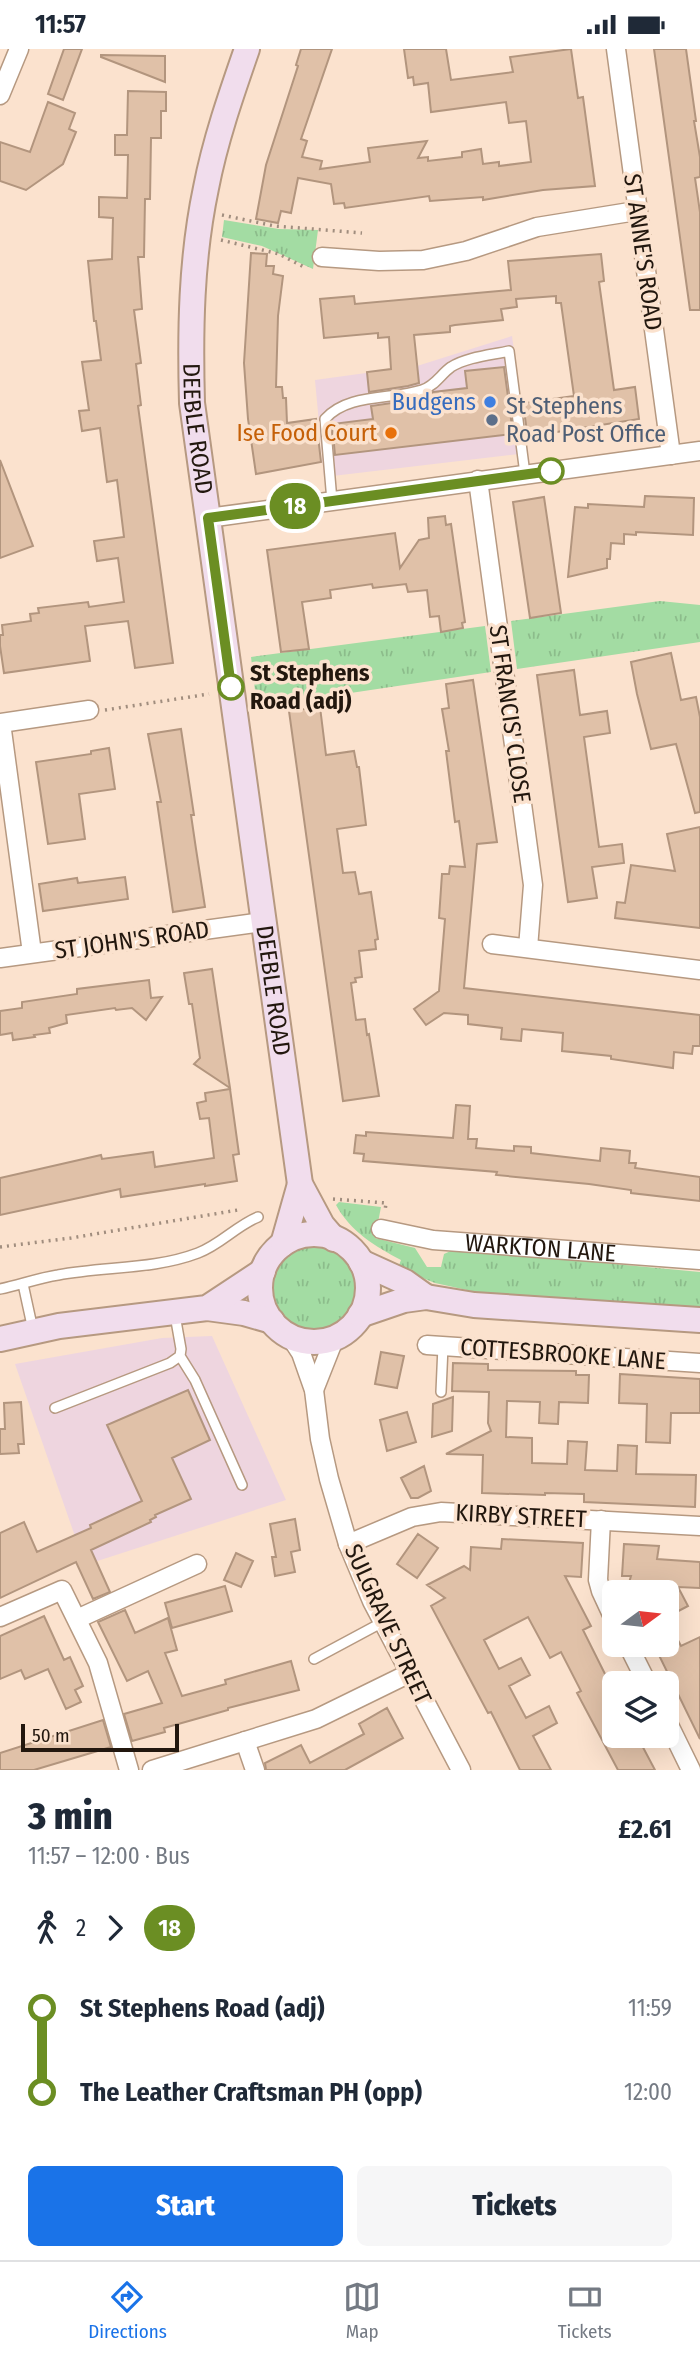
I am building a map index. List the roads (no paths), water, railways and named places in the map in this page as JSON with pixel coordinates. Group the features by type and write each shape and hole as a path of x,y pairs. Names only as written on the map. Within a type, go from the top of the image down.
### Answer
{"street":[{"path":"0,95 19,49"},
{"name":"DEEBLE ROAD","path":"247,49 223,120 206,189 192,285 192,403 300,1184 322,1224 334,1239"},
{"name":"ST ANNE'S ROAD","path":"616,49 671,455"},
{"path":"317,264 423,260 466,251 537,227 636,211"},
{"path":"208,518 700,451"},
{"name":"ST FRANCIS' CLOSE","path":"478,480 533,885 528,948"},
{"path":"32,953 1,723 95,710"},
{"name":"ST JOHN'S ROAD","path":"0,958 264,922"},
{"path":"492,944 700,970"},
{"name":"DEEBLE ROAD","path":"283,1244 300,1184"},
{"name":"WARKTON LANE","path":"380,1229 433,1240 700,1260"},
{"path":"0,1339 60,1327 207,1308 244,1313 313,1342 335,1337 354,1324 365,1306 368,1289 361,1262 347,1245 327,1235 305,1235 292,1238 283,1244 266,1263 261,1279 261,1297 266,1313 281,1328"},
{"path":"361,1262 405,1282 426,1297"},
{"path":"207,1308 263,1271"},
{"path":"360,1315 404,1300 426,1297 474,1305 700,1320"},
{"name":"SULGRAVE STREET","path":"281,1328 301,1353 314,1390 328,1479 348,1544 383,1622 461,1770"},
{"name":"SULGRAVE STREET","path":"314,1390 335,1337"},
{"name":"COTTESBROOKE LANE","path":"435,1345 700,1363"},
{"name":"KIRBY STREET","path":"348,1544 428,1513 700,1526"},
{"path":"601,1520 598,1580 602,1593"},
{"path":"77,1619 197,1564"},
{"path":"0,1617 62,1590 93,1650 130,1770"},
{"path":"152,1770 316,1719 410,1673"},
{"path":"245,1741 255,1770"},
{"path":"679,1746 691,1770"}],"lane":[{"path":"332,501 325,419 330,413 358,402 419,391 431,386 452,367 509,351 525,474"},
{"path":"0,1289 58,1275 179,1259 211,1247 233,1230 258,1217"},
{"path":"23,1284 33,1332"},
{"path":"175,1313 180,1356 195,1380 242,1485"},
{"path":"435,1345 441,1392"},
{"path":"55,1408 170,1363 180,1356"},
{"path":"314,1659 383,1622"}],"place":[{"name":"Budgens","path":"490,402"},
{"name":"St Stephens Road Post Office","path":"492,420"},
{"name":"Ise Food Court","path":"391,433"},
{"name":"St Stephens Road (adj)","path":"231,687"}]}
